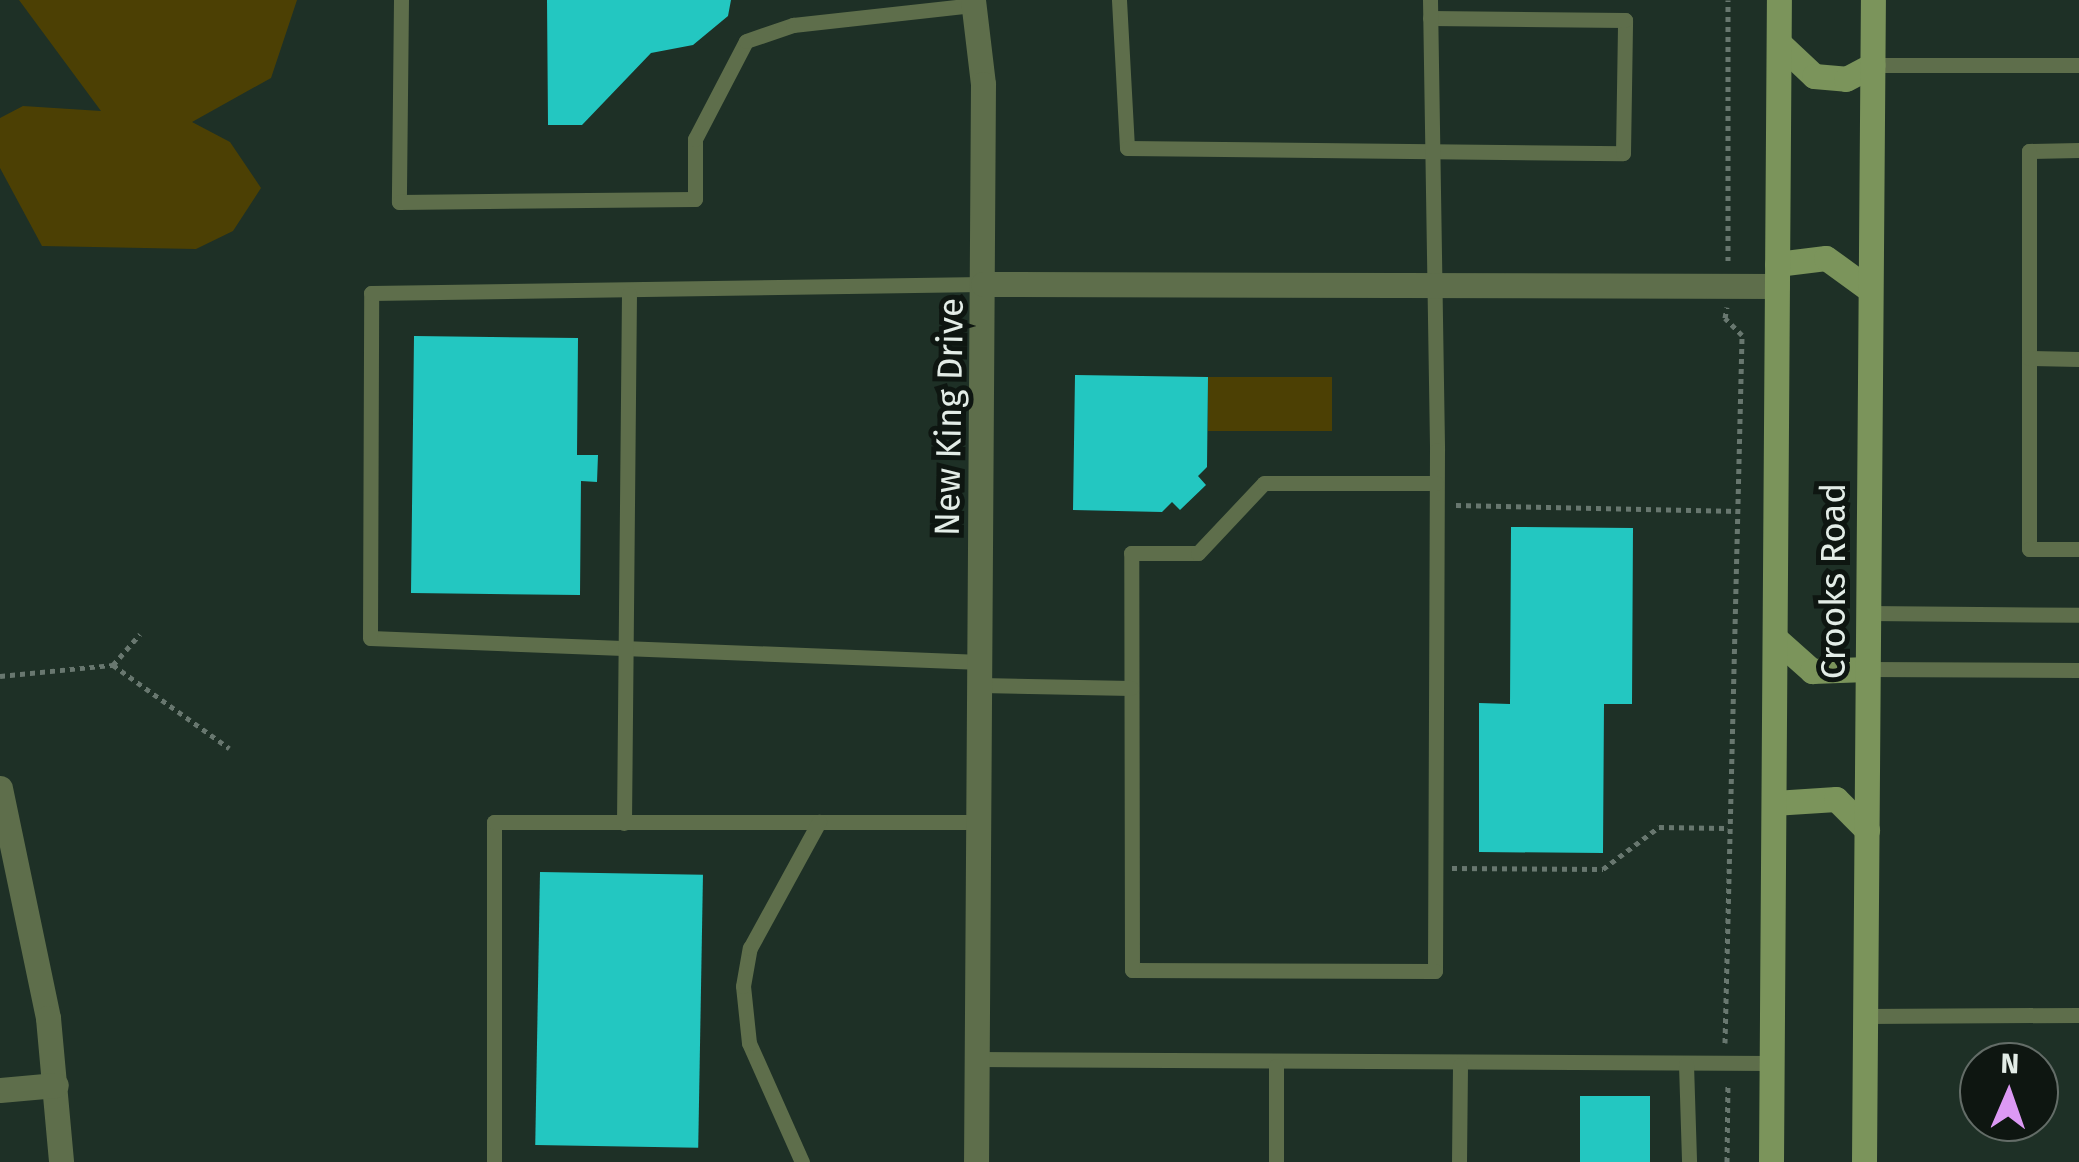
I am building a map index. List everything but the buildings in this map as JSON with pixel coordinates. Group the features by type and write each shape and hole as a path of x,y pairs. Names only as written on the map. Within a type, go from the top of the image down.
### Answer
{"main road":[{"name":"Crooks Road","path":"1772,1162 1779,0"},
{"name":"Crooks Road","path":"1864,1162 1873,0"},
{"path":"1779,42 1814,76 1846,79 1872,64"},
{"path":"1777,275 1826,258 1870,290"},
{"path":"1775,638 1812,671 1867,668"},
{"path":"1774,803 1836,799 1867,830"}],"street":[{"path":"974,2 983,284"},
{"name":"New King Drive","path":"976,1162 983,284 1432,286 1777,275"},
{"path":"0,788 56,1085 61,1162"},
{"path":"0,1090 56,1085"}],"lane":[{"path":"401,0 399,202 695,199 695,139 746,41 793,25 974,2"},
{"path":"1119,0 1128,148 1624,153 1625,20 1430,18"},
{"path":"1430,0 1436,483 1435,971 1132,970 1131,553 1198,554 1264,483 1436,483"},
{"path":"1872,64 2079,65"},
{"path":"2079,150 2029,151 2029,548 2079,549"},
{"path":"983,284 630,294 371,293 370,638 626,642 1132,688"},
{"path":"624,823 630,294"},
{"path":"2029,358 2079,358"},
{"path":"1868,613 2079,615"},
{"path":"1867,668 2079,670"},
{"path":"494,1162 494,822 980,822"},
{"path":"802,1162 749,1043 744,986 750,948 818,822"},
{"path":"1866,1016 2079,1015"},
{"path":"978,1058 1276,1066 1773,1063"},
{"path":"1459,1162 1460,1064"},
{"path":"1686,1064 1689,1162"},
{"path":"1276,1066 1276,1162"}],"path":[{"path":"1728,0 1728,259"},
{"path":"1726,314 1742,335 1740,511 1726,828 1727,1162"},
{"path":"1453,505 1740,511"},
{"path":"113,665 140,634"},
{"path":"0,676 113,665 228,748"},
{"path":"1450,868 1602,870 1660,826 1726,828"}],"shaded area":[{"path":"19,0 297,0 271,78 192,122 230,142 261,188 233,231 196,249 42,246 0,168 0,118 23,106 101,111"},
{"path":"1208,377 1332,377 1332,431 1208,431"}]}
